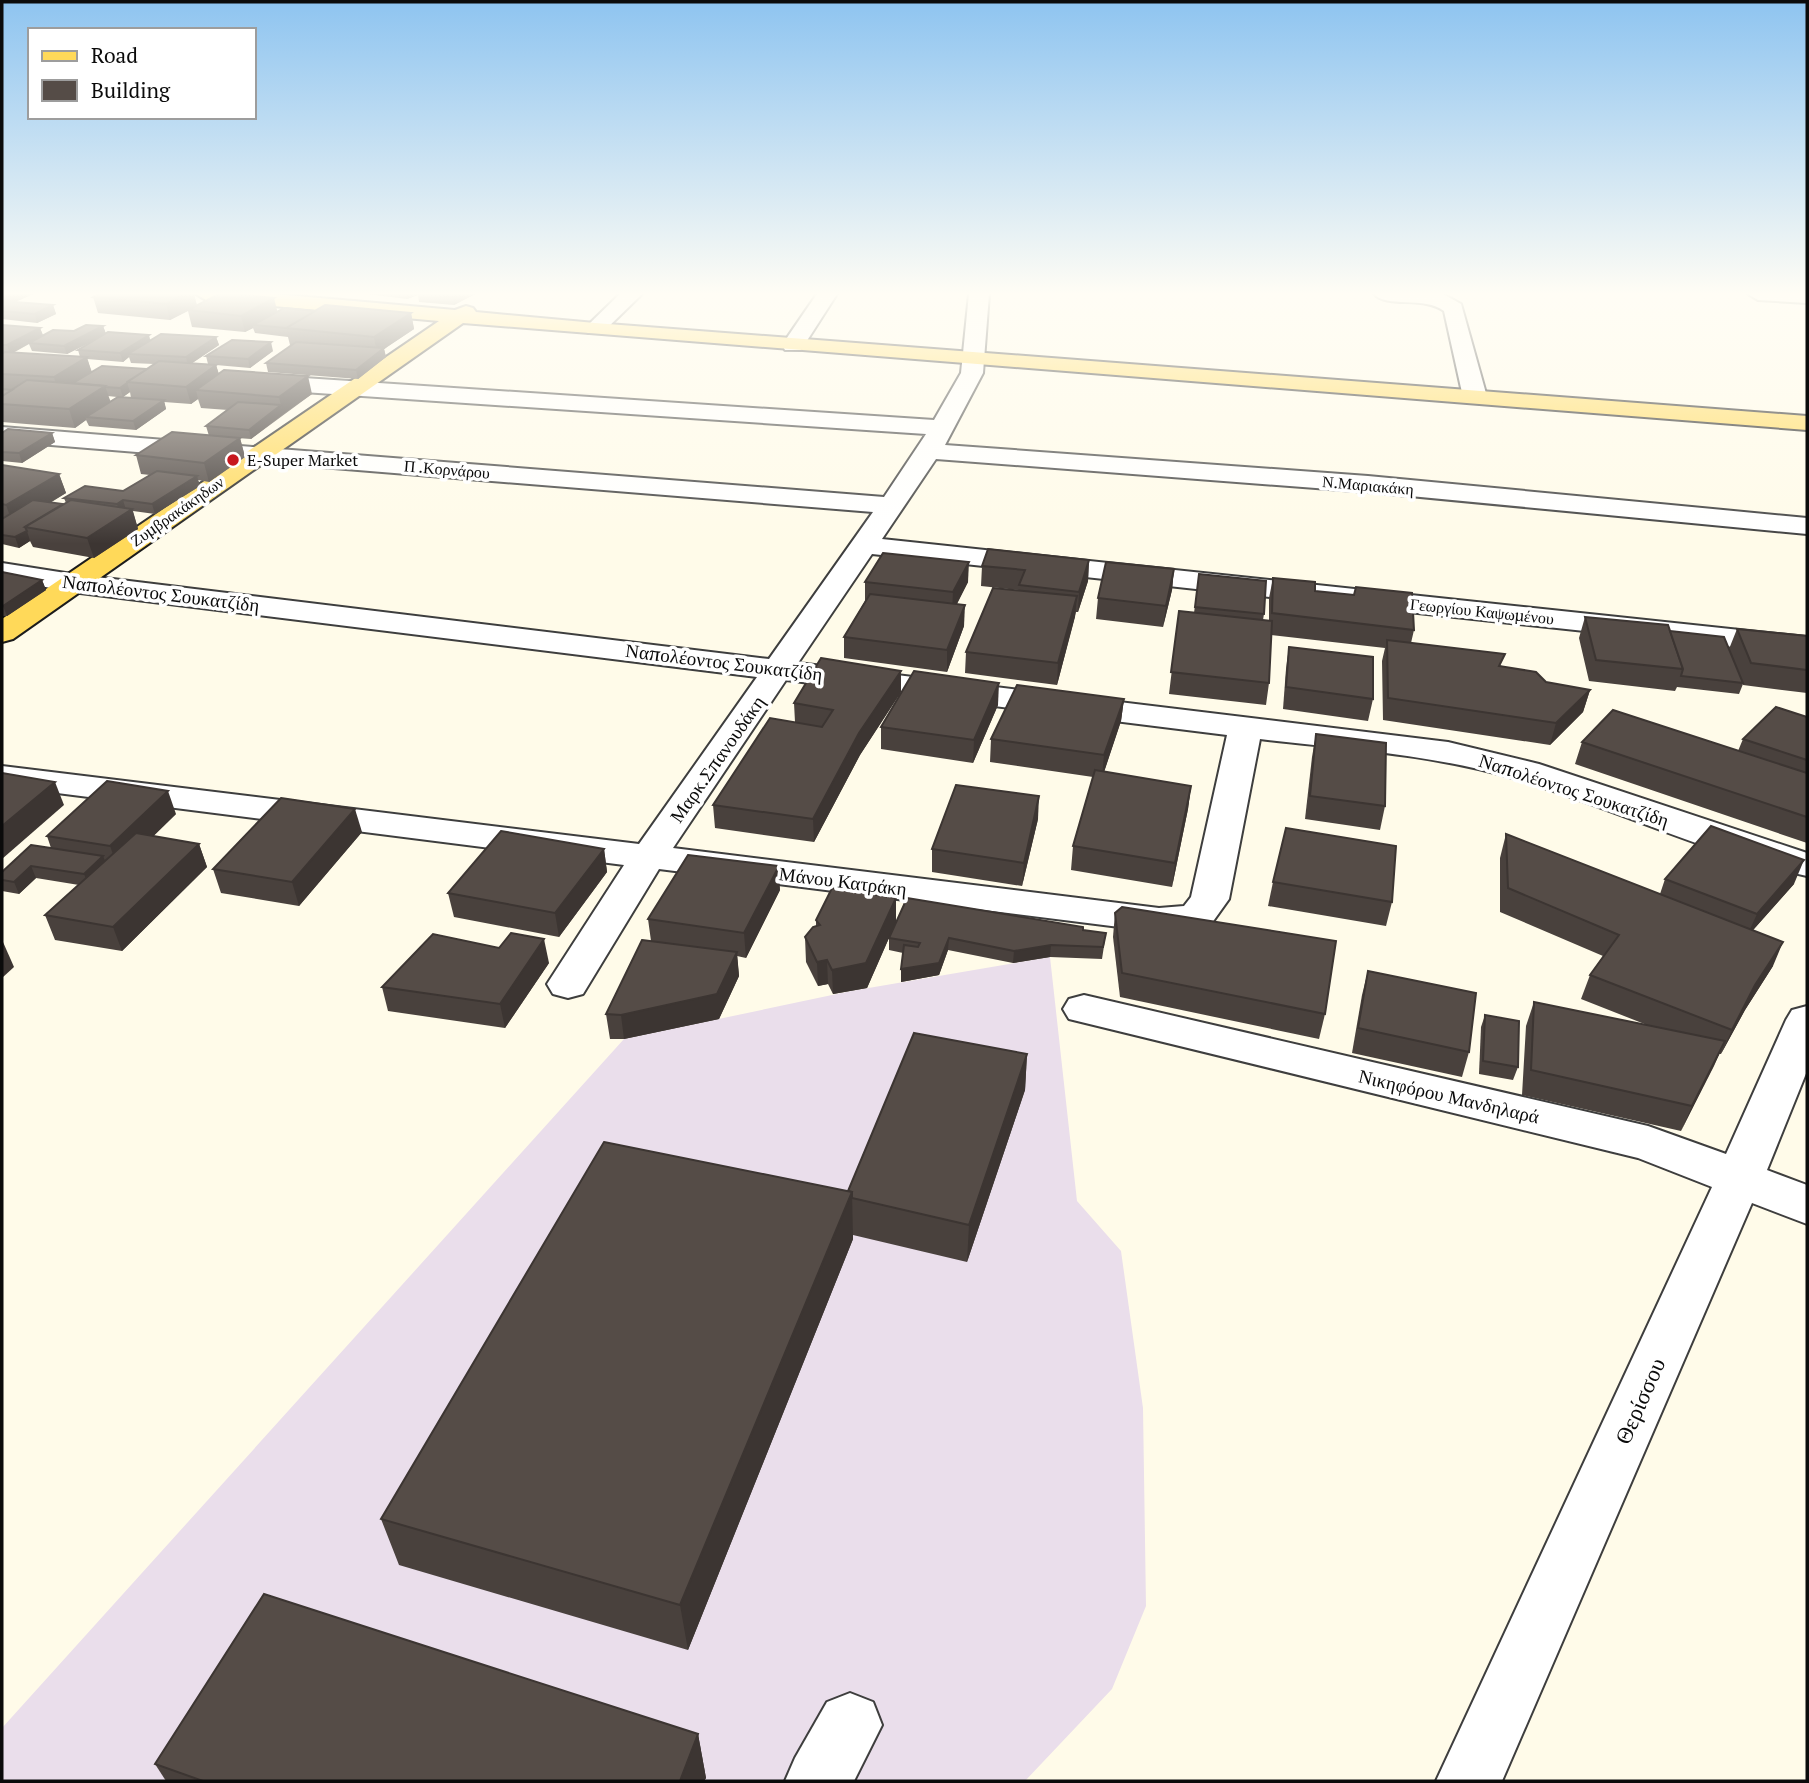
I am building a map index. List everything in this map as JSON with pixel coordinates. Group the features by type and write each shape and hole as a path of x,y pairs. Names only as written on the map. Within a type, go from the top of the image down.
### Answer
{"main road":[{"name":"Ζυμβρακάκηδων","path":"2,634 372,377"},
{"path":"1220,377 1807,423"}],"street":[{"name":"Μαρκ.Σπανουδάκη","path":"568,984 648,857 892,506 970,377"},
{"path":"1470,377 1475,397"},
{"name":"Ν.Μαριακάκη","path":"232,380 934,440 1807,526"},
{"name":"Π .Κορνάρου","path":"2,434 892,506"},
{"name":"Γεωργίου Καψωμένου","path":"865,545 1807,646"},
{"name":"Ναπολέοντος Σουκατζίδη","path":"2,571 72,583 1448,752 1527,771 1807,865"},
{"name":"Μάνου Κατράκη","path":"2,776 1159,920 1195,918 1210,899 1245,728"},
{"name":"Νικηφόρου Μανδηλαρά","path":"1084,1009 1648,1143 1807,1205"},
{"name":"Θερίσσου","path":"1469,1781 1740,1177 1807,1020"},
{"path":"818,1781 850,1725"}],"shaded area":[{"path":"1050,957 1077,1201 1121,1251 1143,1408 1146,1606 1112,1689 1025,1781 2,1781 2,1728 624,1039 851,991"}],"building":[{"path":"83,377 134,377 120,388 73,383"},
{"path":"134,377 199,377 186,387 127,382"},
{"path":"214,377 306,377 279,397 196,390"},
{"path":"27,380 105,386 69,409 2,404 2,396"},
{"path":"2,389 12,390 2,396"},
{"path":"118,397 164,400 133,421 86,417"},
{"path":"238,402 281,405 249,430 206,426"},
{"path":"8,429 52,433 19,453 2,452 2,433"},
{"path":"172,432 240,438 204,463 136,455"},
{"path":"2,465 59,474 6,505 2,504"},
{"path":"157,471 197,476 152,504 123,500 117,504 64,498 85,486 123,491"},
{"path":"33,500 63,504 25,527 27,531 15,537 2,535 2,519"},
{"path":"71,500 132,509 87,538 25,527"},
{"path":"988,549 1089,560 1079,592 1019,585 1025,570 982,566"},
{"path":"883,553 969,562 953,592 865,582"},
{"path":"1106,562 1174,569 1166,606 1098,598"},
{"path":"2,572 42,580 2,606"},
{"path":"1199,574 1266,581 1264,614 1195,607"},
{"path":"1273,578 1315,582 1315,591 1354,595 1356,587 1412,593 1414,630 1272,613"},
{"path":"993,588 1077,596 1058,663 966,652"},
{"path":"870,594 965,605 947,650 844,637"},
{"path":"1179,611 1272,621 1269,683 1171,672"},
{"path":"1585,617 1668,625 1683,669 1596,660"},
{"path":"1737,629 1807,636 1807,670 1751,663"},
{"path":"1670,631 1724,637 1743,683 1681,676 1683,669"},
{"path":"1387,640 1505,654 1499,666 1536,672 1546,682 1590,690 1556,723 1388,698"},
{"path":"1289,647 1373,657 1373,699 1286,687"},
{"path":"821,658 901,671 859,733 813,819 713,805 770,718 822,727 833,710 794,703"},
{"path":"914,671 999,683 974,740 881,727"},
{"path":"1017,685 1124,699 1104,755 991,739"},
{"path":"1776,707 1807,717 1807,760 1743,739"},
{"path":"1613,710 1807,773 1807,817 1582,742"},
{"path":"1316,734 1386,743 1385,806 1310,796"},
{"path":"1095,770 1191,786 1175,863 1073,846"},
{"path":"2,773 55,782 2,826"},
{"path":"107,781 168,791 110,846 47,836"},
{"path":"956,785 1039,796 1024,863 932,849"},
{"path":"281,798 355,809 292,882 213,869"},
{"path":"1711,826 1804,860 1757,914 1665,879"},
{"path":"1286,828 1396,846 1392,902 1273,882"},
{"path":"501,831 604,849 555,913 448,893"},
{"path":"136,833 199,844 113,927 45,915"},
{"path":"1506,834 1783,942 1755,985 1732,1030 1590,975 1619,935 1508,888"},
{"path":"31,845 103,856 84,874 31,866 14,882 2,880 2,872"},
{"path":"688,855 779,866 744,933 648,919"},
{"path":"832,888 896,898 866,963 832,970 827,960 817,962 805,937 813,927 820,925 816,920"},
{"path":"907,898 1106,933 1103,947 1051,945 1014,951 949,938 939,963 901,969 904,945 918,947 920,943 889,938"},
{"path":"1122,907 1336,941 1325,1014 1122,973 1115,913"},
{"path":"511,933 544,939 500,1004 382,987 433,934 499,948"},
{"path":"642,940 737,952 717,994 621,1015 606,1014"},
{"path":"1368,971 1476,993 1469,1052 1358,1028"},
{"path":"1534,1002 1725,1041 1692,1106 1531,1070"},
{"path":"1485,1015 1519,1021 1518,1067 1483,1061"},
{"path":"914,1033 1027,1054 969,1225 852,1198 852,1192 848,1191"},
{"path":"604,1142 852,1192 680,1605 381,1519"},
{"path":"264,1594 698,1734 680,1781 203,1781 155,1764"}],"place":[{"name":"E-Super Market","path":"233,460"}]}
